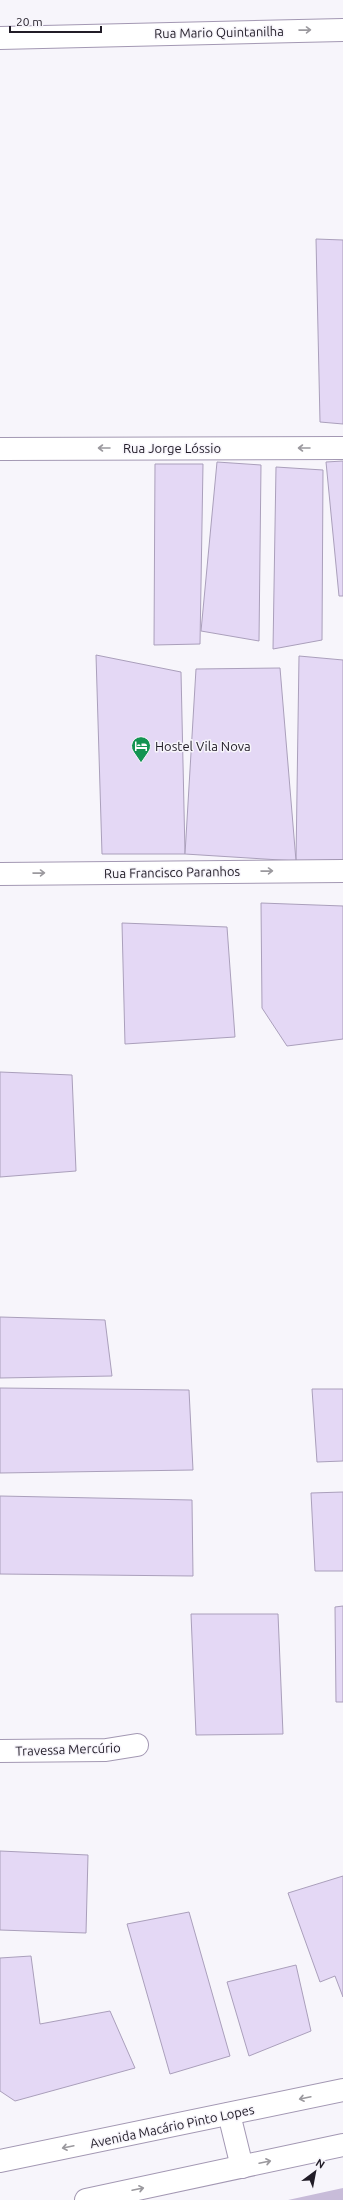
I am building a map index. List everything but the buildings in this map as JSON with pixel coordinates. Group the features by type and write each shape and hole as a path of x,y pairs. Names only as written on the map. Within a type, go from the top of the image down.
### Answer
{"street":[{"name":"Rua Mario Quintanilha","path":"0,38 343,30"},
{"name":"Rua Jorge Lóssio","path":"0,449 343,448"},
{"name":"Rua Francisco Paranhos","path":"0,874 343,870"},
{"name":"Travessa Mercúrio","path":"0,1751 106,1750 137,1745"},
{"name":"Avenida Macário Pinto Lopes","path":"0,2161 343,2090"},
{"path":"230,2114 242,2167"},
{"path":"86,2200 343,2145"}],"shaded area":[{"path":"343,2188 343,2200 288,2200"}],"place":[{"name":"Hostel Vila Nova","path":"141,763"}]}
